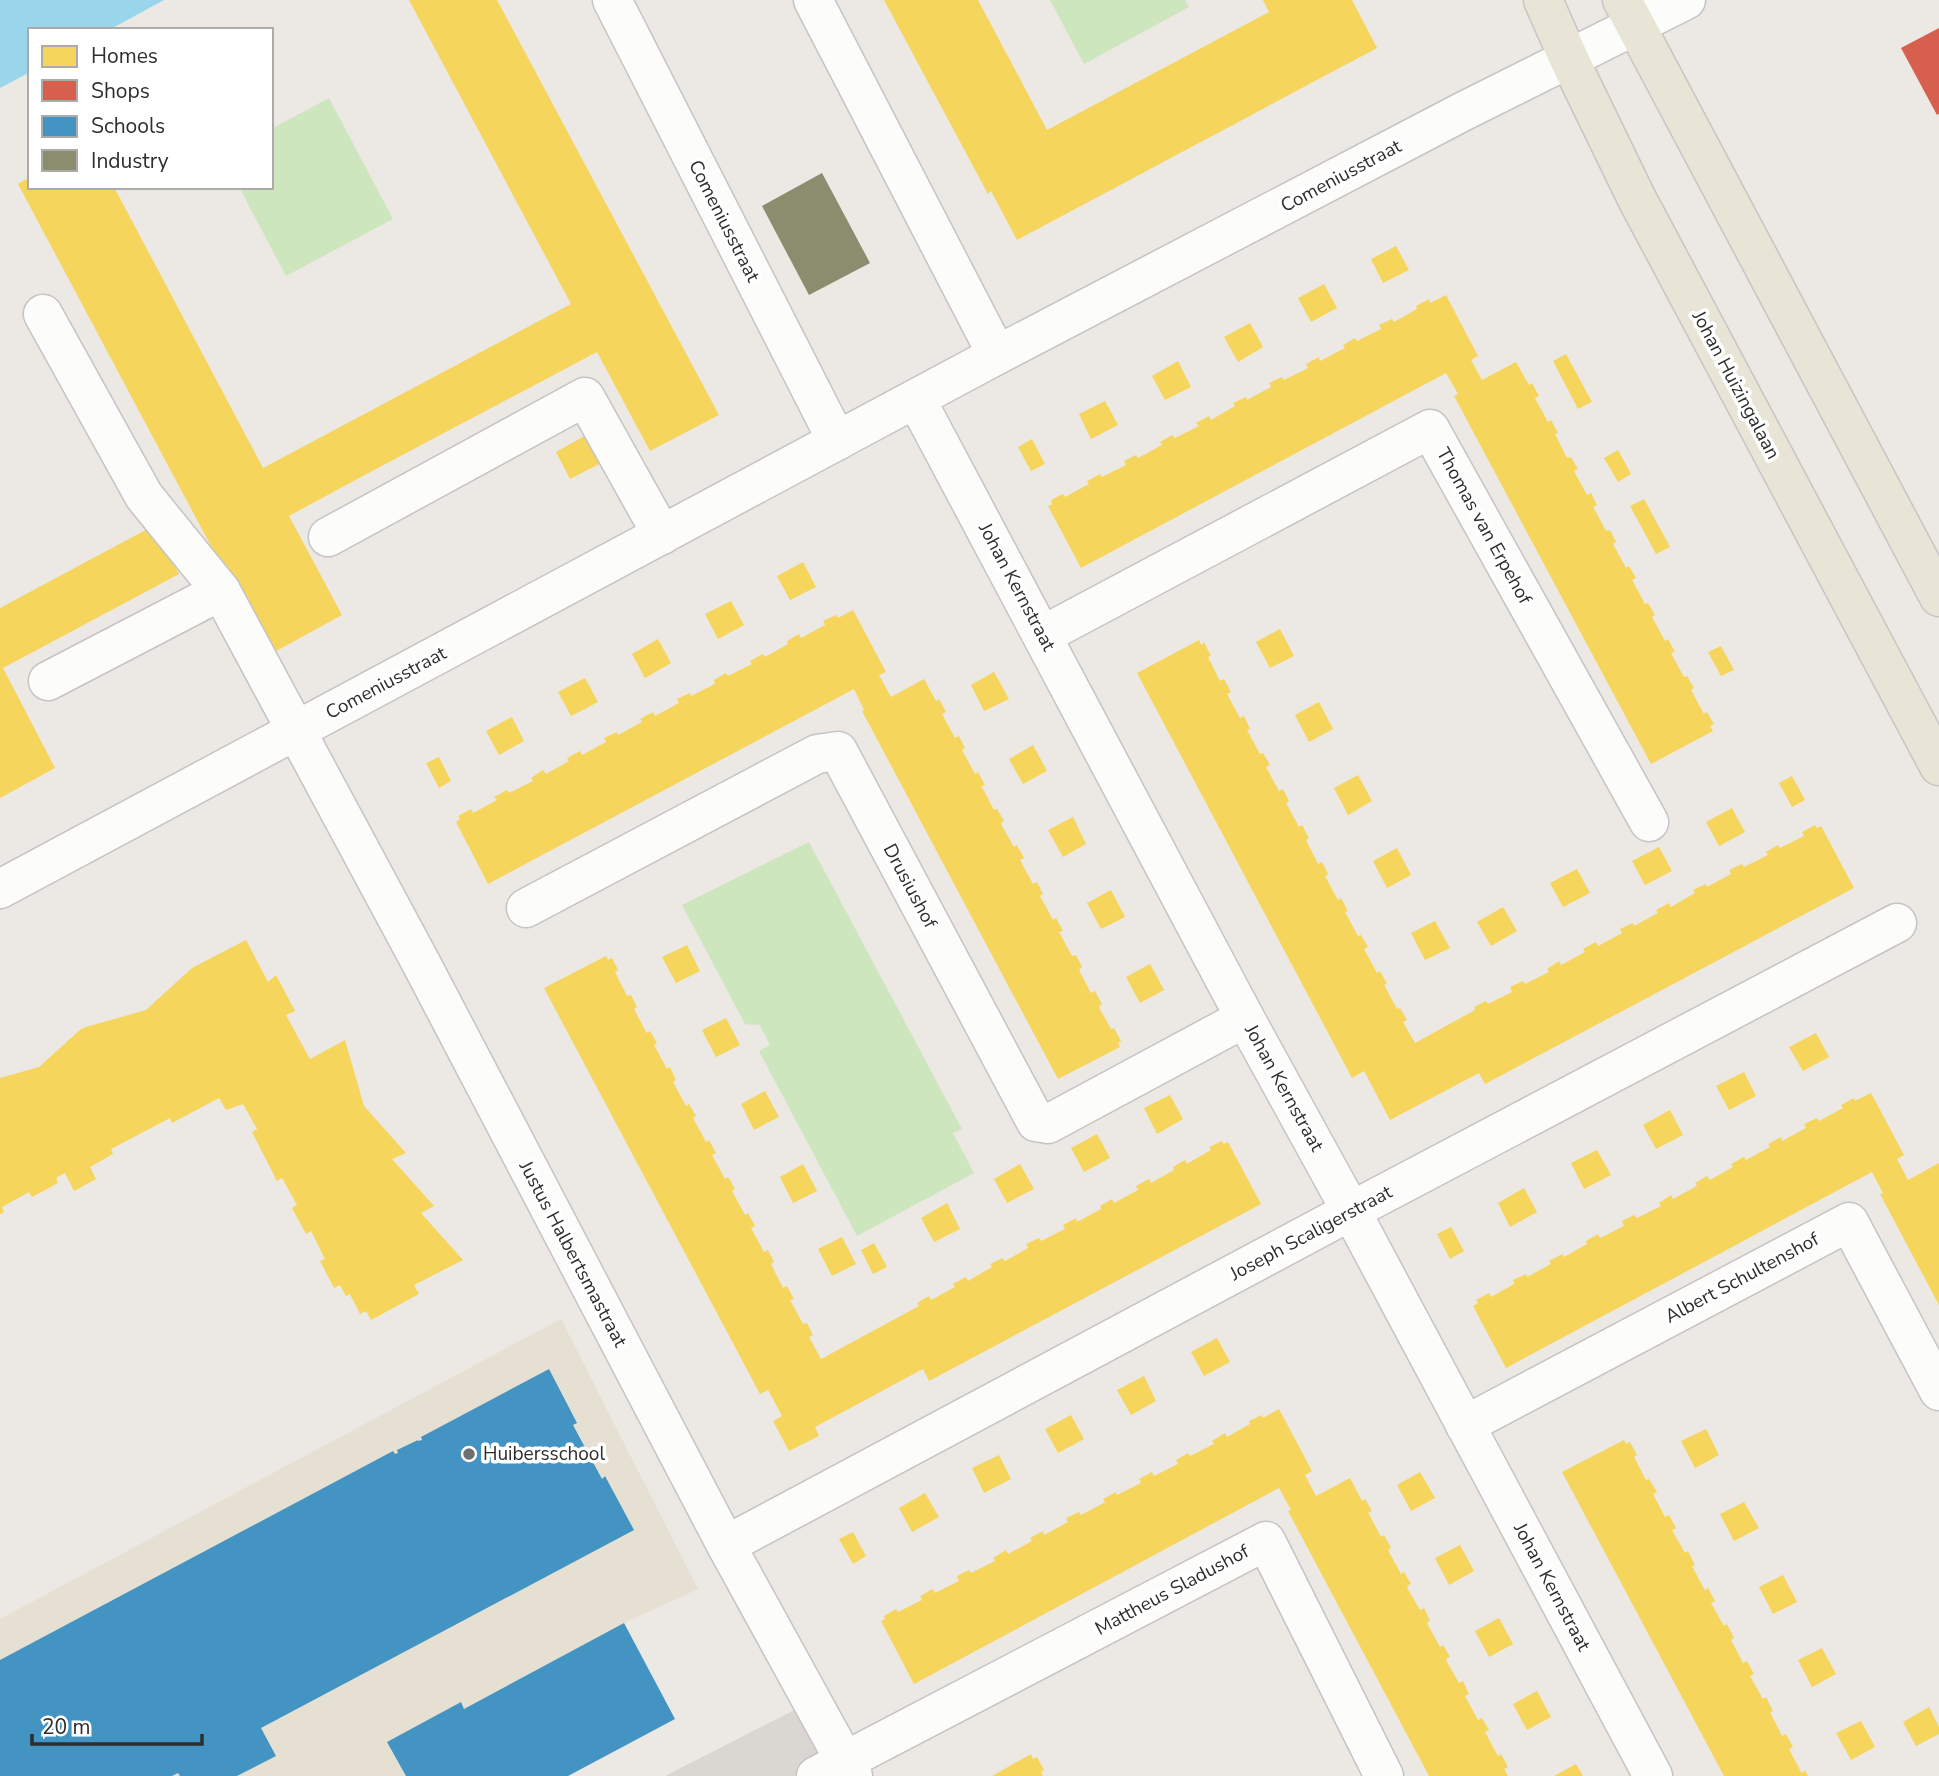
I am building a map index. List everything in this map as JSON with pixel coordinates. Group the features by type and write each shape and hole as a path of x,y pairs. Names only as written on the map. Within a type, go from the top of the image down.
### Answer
{"main road":[{"name":"Johan Huizingalaan","path":"1543,0 1637,199 1939,766"},
{"path":"1628,13 1939,597"}],"street":[{"name":"Comeniusstraat","path":"612,0 837,441"},
{"path":"813,0 998,355"},
{"name":"Comeniusstraat","path":"1,887 998,355 1450,118 1569,59 1628,13 1686,0"},
{"path":"43,314 145,496 221,591 295,732"},
{"path":"328,537 585,397 662,535"},
{"name":"Johan Kernstraat","path":"916,399 1653,1776"},
{"name":"Thomas van Erpehof","path":"1043,635 1430,429 1649,822"},
{"path":"48,681 221,591"},
{"name":"Justus Halbertsmastraat","path":"295,732 421,963 726,1545 838,1771"},
{"name":"Drusiushof","path":"526,908 817,754 838,751 1036,1122 1048,1124 1245,1018"},
{"name":"Joseph Scaligerstraat","path":"726,1545 1897,923"},
{"name":"Albert Schultenshof","path":"1465,1425 1849,1222 1939,1391"},
{"name":"Mattheus Sladushof","path":"838,1771 1266,1541 1384,1776"}],"shaded area":[{"name":"Huibersschool","path":"561,1319 698,1589 624,1623 464,1709 461,1703 388,1742 406,1776 0,1776 0,1619"},
{"path":"812,1701 853,1776 665,1776"}],"green space":[{"path":"1050,0 1185,0 1189,7 1084,64"},
{"path":"329,98 393,219 286,276 240,189 273,189 273,128"},
{"path":"809,842 962,1129 953,1133 974,1173 857,1236 759,1051 770,1045 759,1024 745,1024 682,905"}],"water":[{"path":"0,0 164,0 113,28 28,28 28,73 0,88"}],"building: Homes":[{"path":"409,0 497,0 719,415 650,451 597,352 361,477 289,516 342,615 269,655 18,184 28,178 28,189 115,189 263,468 571,304"},
{"path":"884,0 978,0 1047,130 1269,12 1263,0 1352,0 1377,48 1017,240 991,191 988,194"},
{"path":"1396,246 1409,270 1383,283 1371,259"},
{"path":"1324,284 1337,308 1311,322 1298,298"},
{"path":"1446,295 1478,356 1471,360 1482,380 1516,362 1529,385 1532,383 1539,396 1536,400 1548,422 1551,420 1558,433 1555,434 1567,458 1571,457 1578,469 1574,471 1587,495 1591,493 1597,505 1593,507 1606,531 1610,530 1616,542 1613,544 1626,568 1629,566 1636,578 1632,580 1645,604 1648,603 1655,615 1652,617 1665,641 1668,639 1675,652 1671,653 1673,657 1684,677 1687,676 1694,688 1691,690 1704,714 1707,712 1714,724 1710,726 1713,731 1651,764 1454,396 1458,394 1446,373 1081,568 1048,506 1052,504 1051,500 1063,494 1065,497 1089,484 1087,481 1100,474 1102,477 1126,465 1124,461 1136,455 1138,458 1162,445 1160,442 1172,435 1175,438 1199,426 1196,423 1209,416 1211,420 1235,406 1233,403 1246,397 1247,400 1271,387 1269,383 1282,377 1284,380 1308,368 1306,364 1319,357 1320,361 1345,348 1343,345 1355,338 1357,341 1381,329 1379,325 1392,319 1394,322 1429,299 1430,303"},
{"path":"1250,323 1263,347 1238,362 1224,337"},
{"path":"1566,354 1592,402 1578,409 1553,361"},
{"path":"1178,361 1191,387 1165,400 1152,376"},
{"path":"1105,401 1118,425 1091,439 1079,414"},
{"path":"588,434 603,462 570,479 556,452"},
{"path":"1032,439 1045,464 1031,471 1018,447"},
{"path":"1618,450 1631,474 1618,482 1604,458"},
{"path":"1644,499 1670,547 1656,554 1630,506"},
{"path":"153,526 179,574 3,668 55,768 0,798 0,608"},
{"path":"803,562 816,587 790,600 777,576"},
{"path":"731,601 744,625 718,639 705,614"},
{"path":"853,610 886,672 879,675 891,697 924,679 936,701 939,699 946,712 942,714 955,738 959,736 965,748 962,750 975,774 978,772 985,785 981,786 994,810 997,809 1004,821 1002,826 1024,858 1020,860 1033,884 1037,882 1043,894 1040,896 1053,920 1056,918 1063,931 1059,932 1072,956 1076,955 1082,967 1079,970 1091,993 1095,991 1102,1004 1100,1009 1121,1041 1118,1043 1120,1047 1058,1079 862,711 864,710 854,689 488,884 456,822 460,819 458,816 471,809 473,813 497,800 494,797 507,790 509,793 533,781 531,778 543,770 546,774 569,761 567,758 580,751 582,755 606,742 604,738 617,732 618,735 642,722 640,719 653,712 655,716 679,703 677,699 690,693 691,696 715,684 714,680 752,664 750,661 763,654 765,657 788,644 787,641 799,634 801,638 825,625 823,621 836,615 838,618"},
{"path":"1280,629 1294,656 1270,668 1256,642"},
{"path":"658,639 671,663 645,678 632,654"},
{"path":"1199,640 1201,645 1204,642 1220,681 1224,679 1231,692 1227,694 1240,718 1244,716 1250,729 1247,730 1260,754 1263,753 1270,765 1266,767 1279,791 1283,789 1289,801 1286,803 1299,827 1302,825 1309,838 1306,840 1318,864 1322,862 1328,874 1325,876 1338,900 1341,898 1358,936 1361,935 1368,947 1364,949 1377,973 1380,971 1397,1009 1400,1008 1407,1020 1403,1022 1415,1043 1475,1010 1474,1007 1486,1001 1488,1004 1512,992 1510,987 1523,981 1525,984 1549,972 1547,969 1559,961 1561,965 1585,952 1583,949 1596,942 1598,946 1622,933 1620,929 1633,923 1634,926 1658,913 1656,910 1669,903 1671,907 1695,893 1693,890 1706,884 1707,887 1731,874 1729,870 1742,864 1744,867 1768,855 1766,852 1778,845 1780,848 1804,836 1802,832 1815,825 1817,828 1821,826 1854,888 1485,1084 1479,1073 1390,1120 1364,1071 1352,1078 1137,673"},
{"path":"1721,646 1734,670 1721,676 1708,652"},
{"path":"994,672 1009,699 984,711 971,685"},
{"path":"585,678 598,702 571,716 558,692"},
{"path":"1319,702 1333,729 1309,742 1295,715"},
{"path":"512,717 524,741 499,755 486,731"},
{"path":"1033,745 1047,771 1023,784 1009,759"},
{"path":"439,757 451,781 439,788 426,763"},
{"path":"1358,775 1372,801 1348,815 1334,788"},
{"path":"1792,776 1805,800 1792,807 1779,783"},
{"path":"1732,808 1745,832 1719,846 1706,822"},
{"path":"1073,817 1086,844 1063,857 1048,830"},
{"path":"1659,847 1672,871 1645,885 1632,861"},
{"path":"1397,848 1411,875 1387,888 1373,861"},
{"path":"1577,869 1590,893 1563,907 1550,883"},
{"path":"1111,890 1125,917 1101,929 1087,903"},
{"path":"1503,907 1517,931 1491,946 1477,922"},
{"path":"1435,921 1450,948 1425,960 1411,933"},
{"path":"246,940 268,982 276,975 295,1011 286,1015 310,1059 345,1040 364,1106 406,1153 392,1159 434,1206 421,1213 463,1260 414,1285 419,1294 371,1320 366,1311 360,1314 350,1294 346,1296 340,1285 334,1288 320,1261 325,1259 311,1231 306,1234 292,1208 297,1205 282,1178 277,1181 252,1132 257,1129 243,1104 226,1110 219,1098 172,1123 170,1118 111,1149 113,1154 90,1167 96,1179 74,1191 65,1173 56,1178 58,1183 32,1197 29,1192 2,1207 4,1212 0,1214 0,1078 39,1067 81,1029 146,1010 192,968"},
{"path":"687,945 700,971 676,983 662,957"},
{"path":"606,956 608,960 612,958 618,970 615,972 627,996 631,995 637,1007 634,1009 645,1030 647,1033 650,1031 657,1043 654,1045 676,1080 673,1082 686,1106 689,1104 696,1116 693,1118 706,1142 709,1140 716,1153 712,1155 725,1179 728,1177 735,1189 732,1191 745,1215 748,1213 755,1226 751,1228 764,1252 768,1250 774,1262 771,1264 783,1288 787,1286 794,1299 790,1300 803,1324 807,1323 813,1335 809,1337 821,1359 919,1306 917,1303 929,1296 931,1300 955,1287 953,1284 966,1277 968,1281 992,1267 990,1264 1003,1258 1004,1261 1007,1260 1028,1248 1026,1244 1039,1238 1041,1241 1065,1229 1063,1225 1076,1218 1077,1222 1101,1209 1100,1206 1112,1199 1114,1203 1138,1190 1136,1186 1149,1179 1151,1183 1174,1170 1173,1167 1185,1160 1187,1164 1211,1150 1209,1147 1222,1141 1224,1144 1228,1142 1261,1204 929,1381 923,1369 815,1427 819,1436 789,1451 773,1421 782,1416 768,1390 760,1394 544,988"},
{"path":"1150,964 1164,990 1140,1003 1126,977"},
{"path":"726,1018 740,1045 716,1057 702,1030"},
{"path":"1816,1033 1829,1057 1803,1071 1789,1047"},
{"path":"1744,1072 1756,1096 1729,1110 1716,1086"},
{"path":"765,1091 779,1117 754,1130 741,1104"},
{"path":"1871,1093 1904,1155 1897,1159 1908,1180 1939,1163 1939,1305 1880,1194 1883,1193 1872,1172 1506,1368 1473,1306 1478,1303 1476,1300 1489,1293 1491,1297 1514,1284 1513,1280 1526,1274 1527,1277 1551,1264 1549,1261 1562,1254 1564,1257 1587,1244 1586,1241 1598,1234 1600,1238 1624,1226 1622,1221 1634,1215 1637,1218 1661,1206 1659,1203 1671,1195 1673,1199 1697,1186 1695,1183 1707,1176 1710,1180 1733,1167 1731,1164 1744,1157 1746,1160 1770,1147 1768,1144 1781,1137 1782,1141 1806,1128 1804,1124 1817,1118 1819,1121 1843,1108 1841,1105 1854,1098 1855,1101"},
{"path":"1170,1095 1183,1119 1157,1134 1144,1108"},
{"path":"1670,1110 1683,1135 1656,1149 1643,1125"},
{"path":"1097,1134 1110,1158 1084,1172 1071,1148"},
{"path":"1597,1150 1611,1175 1584,1189 1571,1163"},
{"path":"803,1164 817,1191 793,1203 780,1177"},
{"path":"1020,1164 1034,1189 1007,1203 994,1179"},
{"path":"1524,1188 1537,1212 1510,1227 1498,1203"},
{"path":"947,1203 960,1229 934,1242 921,1218"},
{"path":"1451,1227 1464,1251 1450,1259 1437,1234"},
{"path":"842,1237 856,1264 832,1276 818,1249"},
{"path":"874,1243 887,1267 873,1274 861,1250"},
{"path":"1217,1338 1230,1362 1204,1376 1191,1352"},
{"path":"1144,1376 1156,1401 1131,1415 1117,1390"},
{"path":"1279,1409 1312,1471 1305,1475 1316,1496 1350,1478 1362,1501 1365,1499 1372,1511 1368,1513 1381,1537 1384,1535 1391,1548 1389,1552 1401,1574 1404,1572 1411,1584 1407,1586 1408,1589 1420,1610 1424,1608 1430,1621 1427,1622 1428,1625 1440,1647 1443,1645 1450,1657 1446,1659 1447,1662 1459,1683 1463,1681 1469,1694 1465,1696 1478,1720 1482,1718 1489,1730 1485,1732 1498,1756 1501,1754 1508,1767 1504,1769 1508,1776 1429,1776 1288,1511 1291,1510 1279,1488 914,1684 881,1621 885,1619 884,1616 922,1600 920,1596 933,1589 935,1593 959,1581 957,1576 969,1570 971,1573 995,1561 993,1558 1006,1550 1008,1554 1032,1541 1030,1538 1043,1531 1044,1535 1068,1522 1066,1518 1079,1512 1081,1515 1102,1504 1105,1502 1103,1499 1116,1492 1117,1495 1139,1484 1139,1479 1152,1472 1154,1476 1178,1464 1176,1460 1188,1453 1190,1456 1214,1444 1212,1441 1225,1433 1227,1437 1250,1424 1249,1421 1262,1415 1263,1418"},
{"path":"1071,1415 1084,1439 1058,1453 1045,1429"},
{"path":"1706,1429 1719,1455 1695,1468 1681,1441"},
{"path":"1624,1440 1626,1444 1630,1442 1637,1455 1634,1457 1646,1480 1649,1479 1657,1492 1653,1494 1665,1517 1669,1515 1676,1528 1672,1530 1685,1553 1688,1551 1703,1587 1705,1590 1708,1588 1715,1601 1711,1603 1724,1626 1727,1624 1734,1638 1731,1640 1743,1663 1747,1661 1754,1674 1750,1676 1763,1699 1766,1697 1782,1736 1786,1734 1793,1747 1789,1749 1800,1770 1802,1773 1805,1770 1808,1776 1724,1776 1562,1472"},
{"path":"999,1455 1011,1479 984,1493 972,1468"},
{"path":"1420,1472 1435,1498 1411,1511 1397,1485"},
{"path":"925,1493 939,1517 912,1532 899,1508"},
{"path":"1744,1502 1759,1528 1734,1541 1720,1514"},
{"path":"853,1532 866,1556 853,1564 839,1539"},
{"path":"1460,1545 1474,1571 1449,1585 1435,1558"},
{"path":"1783,1575 1797,1602 1773,1614 1759,1587"},
{"path":"1499,1618 1513,1644 1489,1657 1475,1631"},
{"path":"1822,1648 1836,1674 1812,1687 1798,1660"},
{"path":"1537,1691 1551,1717 1527,1730 1513,1704"},
{"path":"1929,1707 1939,1727 1939,1734 1916,1746 1903,1722"},
{"path":"1861,1721 1875,1747 1851,1760 1836,1733"},
{"path":"1031,1754 1033,1759 1037,1757 1044,1770 1041,1772 1043,1776 992,1776"},
{"path":"1576,1764 1583,1776 1554,1776"}],"building: Shops":[{"path":"1939,28 1939,114 1937,115 1901,48"}],"building: Schools":[{"name":"Huibersschool","path":"549,1369 577,1423 573,1425 634,1530 261,1728 276,1756 237,1776 180,1776 178,1773 172,1776 0,1776 0,1660 393,1451 398,1453 397,1450 422,1440 421,1437"},
{"path":"624,1623 675,1719 568,1776 406,1776 387,1742 461,1702 464,1709"}],"building: Industry":[{"path":"822,173 870,263 809,295 762,206"}],"place":[{"name":"Huibersschool","path":"469,1454"}]}
